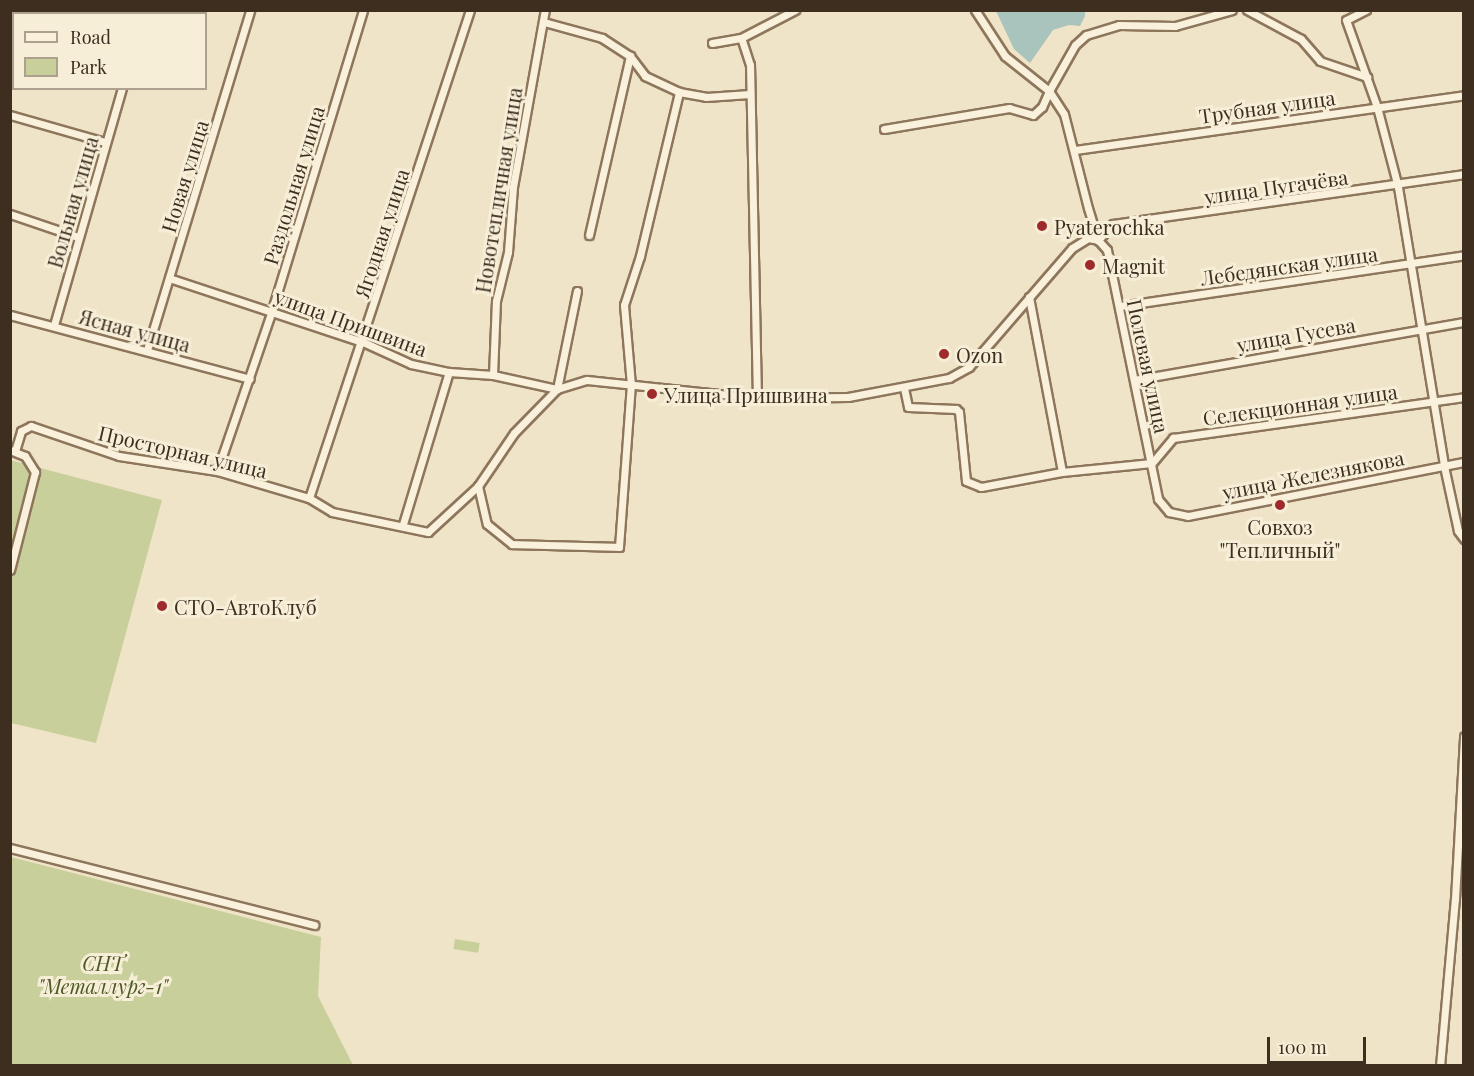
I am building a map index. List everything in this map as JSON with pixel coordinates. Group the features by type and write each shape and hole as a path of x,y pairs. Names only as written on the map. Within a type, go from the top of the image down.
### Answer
{"street":[{"name":"Новая улица","path":"147,350 250,10"},
{"name":"Раздольная улица","path":"217,471 272,310 363,10"},
{"name":"Ягодная улица","path":"309,498 363,342 470,10"},
{"name":"Новотепличная улица","path":"493,375 496,301 508,252 513,187 545,10"},
{"path":"712,42 741,38 795,10"},
{"name":"Полевая улица","path":"975,10 1005,56 1049,92 1064,114 1098,240 1107,250 1158,499 1169,512"},
{"path":"884,129 1008,108 1033,115 1042,107 1075,45 1086,35 1119,25 1175,26 1232,10"},
{"path":"1247,10 1301,39 1320,61 1367,77"},
{"path":"1366,10 1347,20 1377,107 1398,187 1444,466 1458,531 1464,539"},
{"path":"544,22 602,38 630,56 645,76 679,92 706,97 750,94"},
{"path":"741,38 750,65 757,398"},
{"path":"589,235 630,56"},
{"name":"Вольная улица","path":"54,325 105,141 114,125 122,90"},
{"path":"577,291 557,389 514,433 478,486 486,524 512,544 619,548 631,385 624,305 640,256 679,92"},
{"name":"Трубная улица","path":"1075,150 1464,95"},
{"path":"10,115 105,141"},
{"name":"улица Пугачёва","path":"1098,240 1113,224 1398,187 1464,174"},
{"path":"10,214 78,237"},
{"name":"улица Пришвина","path":"169,278 272,310 363,342 411,364 449,372 493,375 557,389 587,380 757,398 848,397 949,378 969,366 1072,248 1088,238 1098,240"},
{"name":"Лебедянская улица","path":"1120,306 1464,255"},
{"path":"1029,297 1062,472"},
{"name":"Ясная улица","path":"10,315 250,379"},
{"name":"улица Гусева","path":"1134,380 1464,322"},
{"path":"403,524 449,372"},
{"path":"904,388 908,407 956,409 969,484 1003,486 1062,472 1152,463"},
{"name":"Селекционная улица","path":"1152,463 1173,438 1464,397"},
{"name":"Просторная улица","path":"13,451 21,431 32,426 119,456 217,471 309,498 332,512 403,524 428,531 478,486"},
{"path":"10,570 35,472 25,456 13,451"},
{"name":"улица Железнякова","path":"1169,512 1188,516 1464,462"},
{"path":"1440,1065 1455,899 1464,736"},
{"path":"10,848 315,925"},
{"path":"1455,899 1464,899"}],"green space":[{"path":"16,11 136,11 136,12"},
{"path":"10,460 162,500 96,743 11,723"},
{"name":"СНТ \"Металлург-1\"","path":"11,857 321,937 318,996 353,1065 11,1065"},
{"path":"455,939 480,943 478,953 453,949"}],"water":[{"path":"996,11 1085,11 1085,16 1080,26 1069,25 1053,30 1030,63 1014,49"}],"place":[{"name":"Pyaterochka","path":"1042,226"},
{"name":"Magnit","path":"1090,265"},
{"name":"Ozon","path":"944,354"},
{"name":"Улица Пришвина","path":"652,394"},
{"name":"Совхоз \"Тепличный\"","path":"1280,505"},
{"name":"СТО-АвтоКлуб","path":"162,606"}]}
